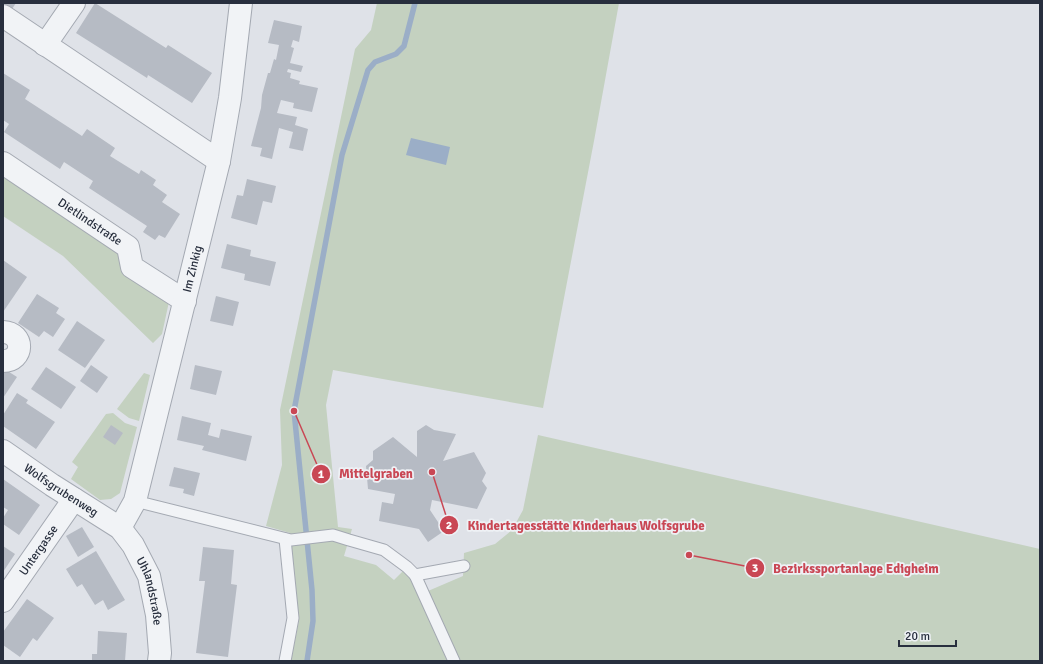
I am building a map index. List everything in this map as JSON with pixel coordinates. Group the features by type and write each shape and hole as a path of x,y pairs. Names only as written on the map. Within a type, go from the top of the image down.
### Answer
{"street":[{"path":"45,45 74,3"},
{"name":"Im Zinkig","path":"120,528 135,501 219,161 230,98 241,3"},
{"path":"3,16 219,161"},
{"name":"Dietlindstraße","path":"3,163 128,247 132,267 185,301"},
{"path":"3,332 8,332 16,337 20,346 19,351 13,359 3,361"},
{"name":"Wolfsgrubenweg","path":"3,451 120,528"},
{"name":"Untergasse","path":"3,601 74,499"},
{"name":"Uhlandstraße","path":"120,528 134,545 149,576 157,615 160,653 159,661"}],"lane":[{"path":"135,501 288,539 333,535 384,550 407,567 415,575 454,661"},
{"path":"285,661 293,618 288,539"},
{"path":"415,575 464,566"}],"green space":[{"path":"377,3 619,3 543,408 333,370 326,405 338,527 352,529 344,556 376,565 394,580 407,567 428,591 463,576 464,553 495,544 512,530 523,510 538,435 1040,549 1040,661 291,661 299,620 290,533 266,526 282,465 280,410 355,49 371,30"},
{"path":"3,167 123,249 170,297 162,334 153,343 63,256 3,216"},
{"path":"144,373 150,375 139,421 129,418 117,409"},
{"path":"113,413 125,423 137,427 120,493 111,499 100,500 71,479 78,467 72,462 106,414"}],"water":[{"path":"411,138 450,147 446,165 406,155"}],"building":[{"path":"16,3 12,9 4,4"},
{"path":"95,3 166,48 168,45 212,73 192,103 148,75 147,78 76,33"},
{"path":"274,20 302,26 299,42 293,40 291,47 294,48 290,63 303,66 301,72 288,69 287,72 291,73 290,78 300,81 299,84 318,88 312,112 293,108 294,103 281,100 277,113 297,117 295,125 308,129 303,151 289,148 293,132 279,128 272,159 260,156 262,148 251,146 268,73 270,73 274,59 276,60 279,45 268,43"},
{"path":"3,73 30,90 25,99 82,136 87,129 115,148 110,156 139,174 141,170 156,180 153,185 167,195 162,202 180,214 165,238 159,235 155,240 143,232 147,226 89,188 93,181 64,162 60,169 4,132 9,124 3,120"},
{"path":"247,179 276,186 272,203 263,201 257,225 231,218 237,195 243,196"},
{"path":"227,244 251,250 250,256 276,262 270,286 244,280 245,274 221,268"},
{"path":"3,260 27,277 3,312"},
{"path":"37,294 59,308 56,313 65,319 53,337 44,331 39,337 18,323"},
{"path":"216,296 239,302 233,326 210,321"},
{"path":"77,321 105,340 85,368 58,350"},
{"path":"91,365 108,377 97,393 80,381"},
{"path":"195,365 222,371 216,395 190,389"},
{"path":"46,367 76,387 61,409 31,389"},
{"path":"3,368 17,377 3,398"},
{"path":"17,393 28,400 26,403 55,422 36,449 3,426 3,415"},
{"path":"182,416 211,423 208,435 219,438 221,429 252,436 246,461 202,450 204,446 177,440"},
{"path":"111,425 123,433 115,445 103,437"},
{"path":"426,425 434,430 456,434 443,461 474,452 486,473 482,481 487,488 477,509 432,500 430,510 444,531 428,542 419,529 379,521 382,502 393,504 395,494 368,489 366,466 373,460 373,451 393,437 417,457 417,431"},
{"path":"174,467 200,473 194,496 183,493 184,489 169,486"},
{"path":"3,479 40,505 19,535 3,524 3,518 8,510 3,507"},
{"path":"82,527 94,547 78,557 66,536"},
{"path":"3,546 15,554 3,572"},
{"path":"203,547 234,550 231,584 237,585 228,657 196,653 205,581 199,581"},
{"path":"96,551 125,600 108,610 103,600 95,605 82,584 77,587 66,569"},
{"path":"27,599 54,618 37,641 33,638 20,657 3,645 3,632"},
{"path":"98,631 127,633 125,661 92,661 92,654 97,654"}],"waterway":[{"path":"307,661 313,621 312,590 294,411 342,155 368,70 375,62 396,54 404,46 415,3"}],"place":[{"name":"Mittelgraben","path":"294,411"},
{"name":"Kindertagesstätte Kinderhaus Wolfsgrube","path":"432,472"},
{"name":"Bezirkssportanlage Edigheim","path":"689,555"}]}
